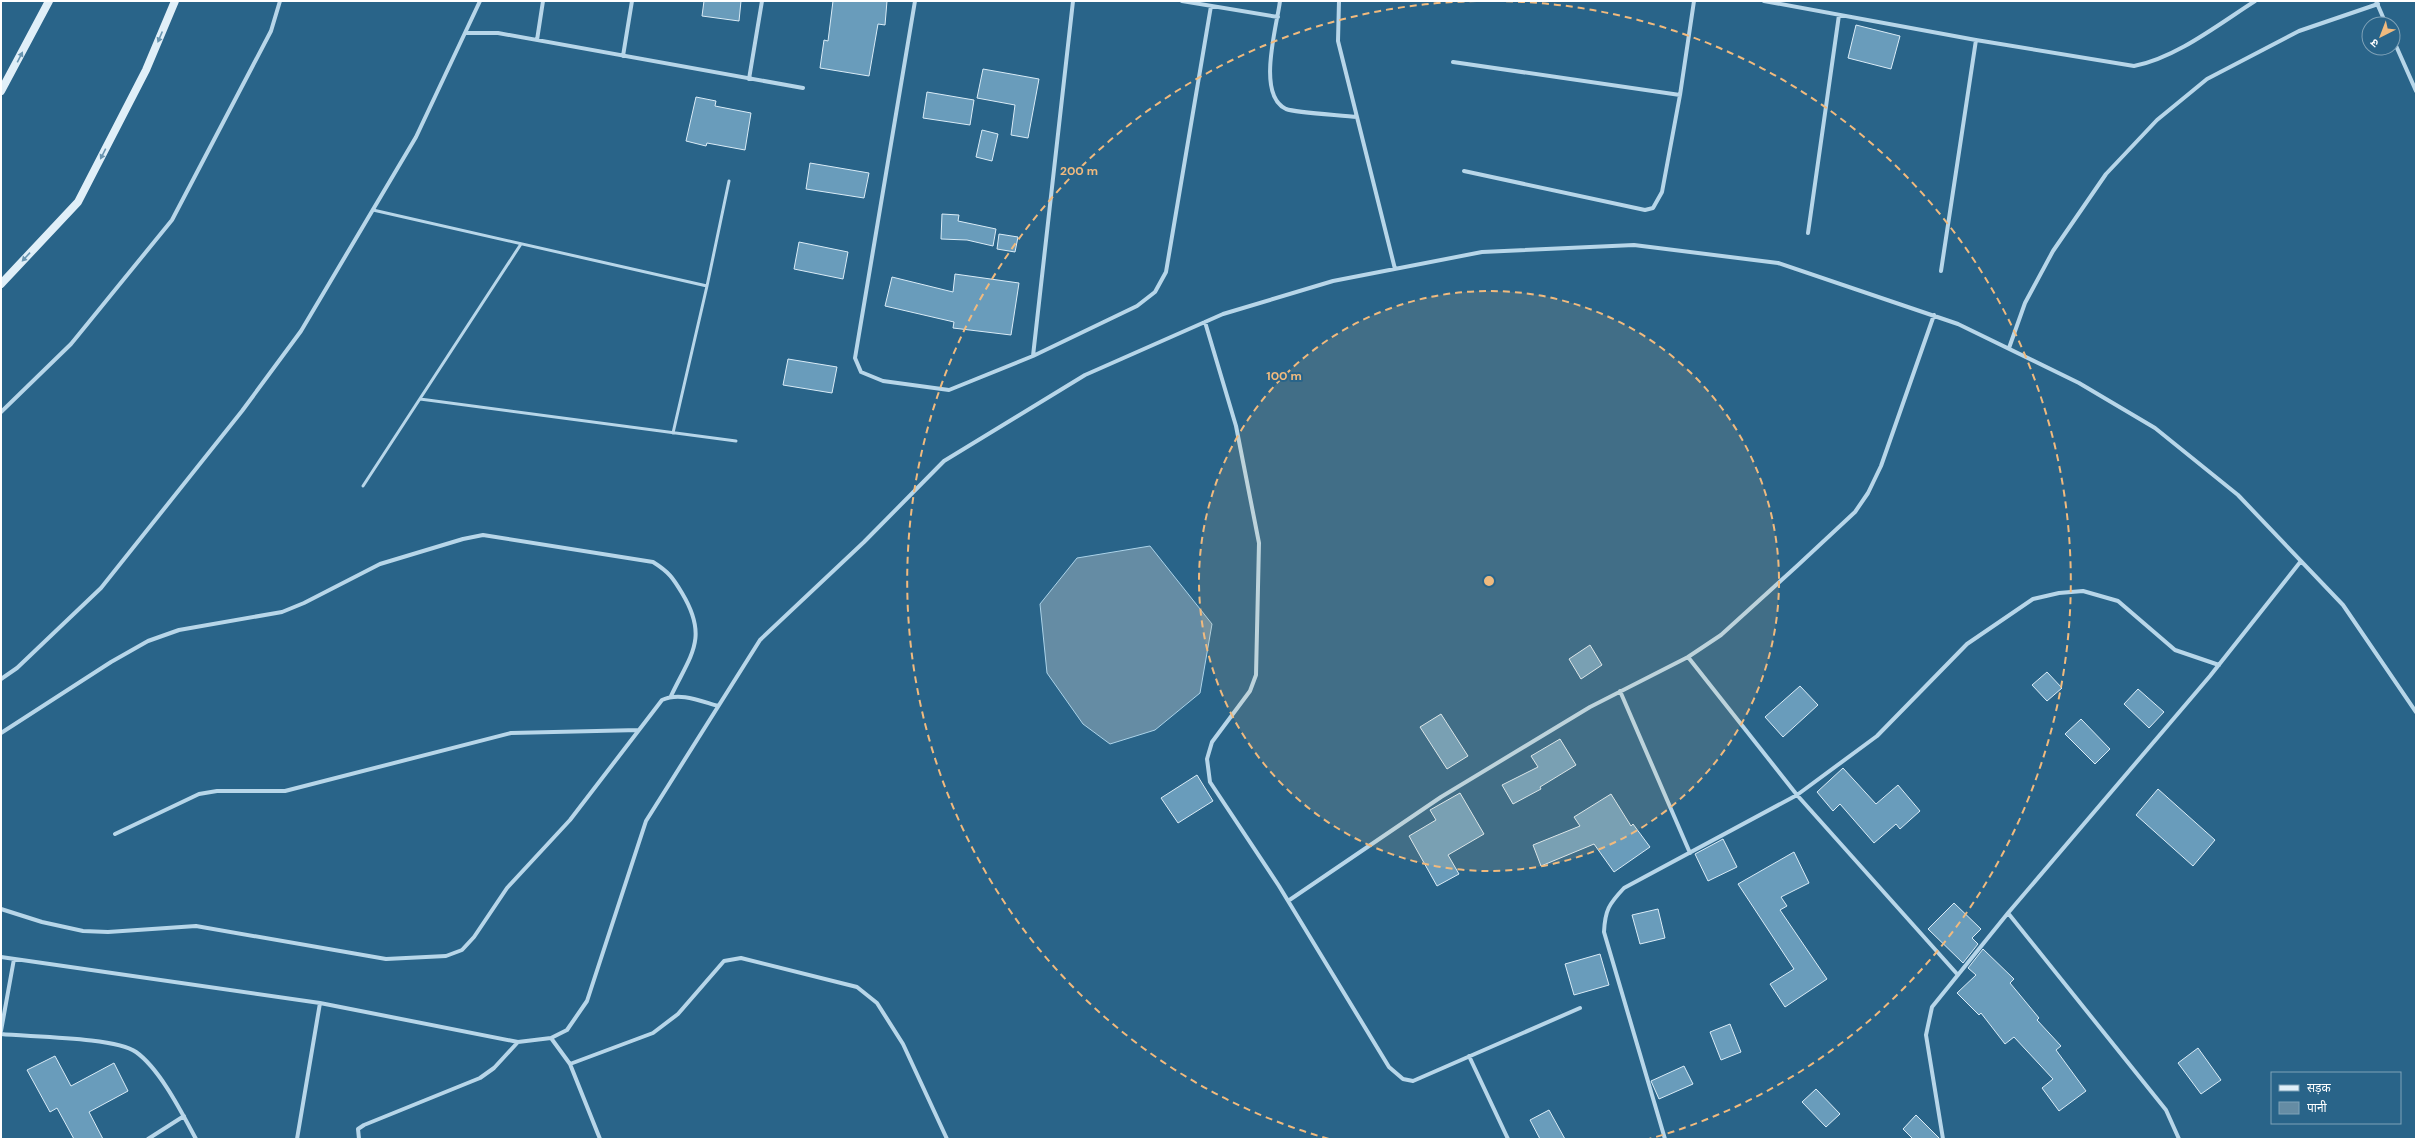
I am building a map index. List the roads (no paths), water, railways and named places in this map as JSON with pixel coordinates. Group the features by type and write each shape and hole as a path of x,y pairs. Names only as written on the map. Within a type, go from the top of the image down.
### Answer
{"main road":[{"path":"1,91 49,1"},
{"path":"1,284 78,202 146,70 175,1"}],"street":[{"path":"1,412 71,344 172,220 271,31 280,1"},
{"path":"1,679 16,668 101,588 242,411 301,331 416,137 480,1"},
{"path":"537,40 543,1"},
{"path":"623,56 632,1"},
{"path":"749,79 762,1"},
{"path":"916,1 855,358 861,372 883,381 949,390 1033,356 1138,306 1155,292 1166,272 1211,6"},
{"path":"1033,356 1073,1"},
{"path":"1182,1 1278,17"},
{"path":"1280,1 1269,77 1274,96 1286,108 1357,117"},
{"path":"1339,1 1338,41 1395,269"},
{"path":"1464,171 1645,210 1653,208 1662,192 1680,95 1694,1"},
{"path":"1764,1 1976,40 2134,66 2151,63 2172,52 2255,1"},
{"path":"2009,348 2025,303 2053,251 2106,174 2157,120 2207,79 2299,30 2377,3 2383,16"},
{"path":"1808,233 1839,15"},
{"path":"466,33 498,33 803,88"},
{"path":"1941,271 1976,40"},
{"path":"2401,56 2416,91"},
{"path":"1453,62 1680,95"},
{"path":"1,957 320,1003 518,1042 551,1038 567,1030 587,1000 646,821 760,640 864,542 944,461 1085,375 1223,314 1333,281 1482,252 1634,245 1778,262 1934,315 1958,324 2009,348 2080,383 2155,428 2238,495 2343,605 2416,712"},
{"path":"1288,901 1441,797 1590,706 1688,657 1727,629 1855,512 1864,500 1881,466 1934,315"},
{"path":"1205,322 1236,426 1259,543 1256,675 1250,691 1212,742 1208,759 1210,782 1288,901 1389,1067 1403,1080 1413,1081 1580,1008"},
{"path":"1,733 111,662 148,641 179,630 282,612 304,603 380,564 463,539 483,535 654,562 670,572 695,619 697,635 695,647 670,696"},
{"path":"1943,1139 1926,1035 1932,1008 2008,913 2219,665 2301,561"},
{"path":"1665,1139 1604,932 1605,916 1610,903 1624,888 1797,795 1877,736 1968,644 2033,599 2059,593 2083,591 2118,601 2176,650 2219,665"},
{"path":"1688,657 1797,795 1958,975"},
{"path":"1620,691 1690,853"},
{"path":"1,909 42,922 83,931 108,932 196,926 386,959 446,956 462,950 474,937 507,888 570,820 662,700 670,696 679,696 718,706"},
{"path":"115,834 199,794 217,791 285,791 511,733 639,730"},
{"path":"2008,913 2166,1110 2179,1139"},
{"path":"570,1064 653,1033 678,1014 724,961 741,958 857,986 877,1003 902,1044 947,1139"},
{"path":"1,1031 14,959"},
{"path":"297,1139 320,1003"},
{"path":"1,1034 118,1044 136,1052 159,1076 184,1116 196,1139"},
{"path":"551,1038 570,1064 600,1139"},
{"path":"359,1139 358,1129 488,1074 518,1042"},
{"path":"1469,1056 1508,1139"},
{"path":"148,1139 184,1116"}],"lane":[{"path":"673,433 707,286 729,181"},
{"path":"373,210 707,286"},
{"path":"363,486 521,244"},
{"path":"420,400 736,441"}],"water":[{"path":"1150,546 1212,624 1200,693 1155,730 1110,744 1083,724 1047,673 1040,604 1077,558"}]}
